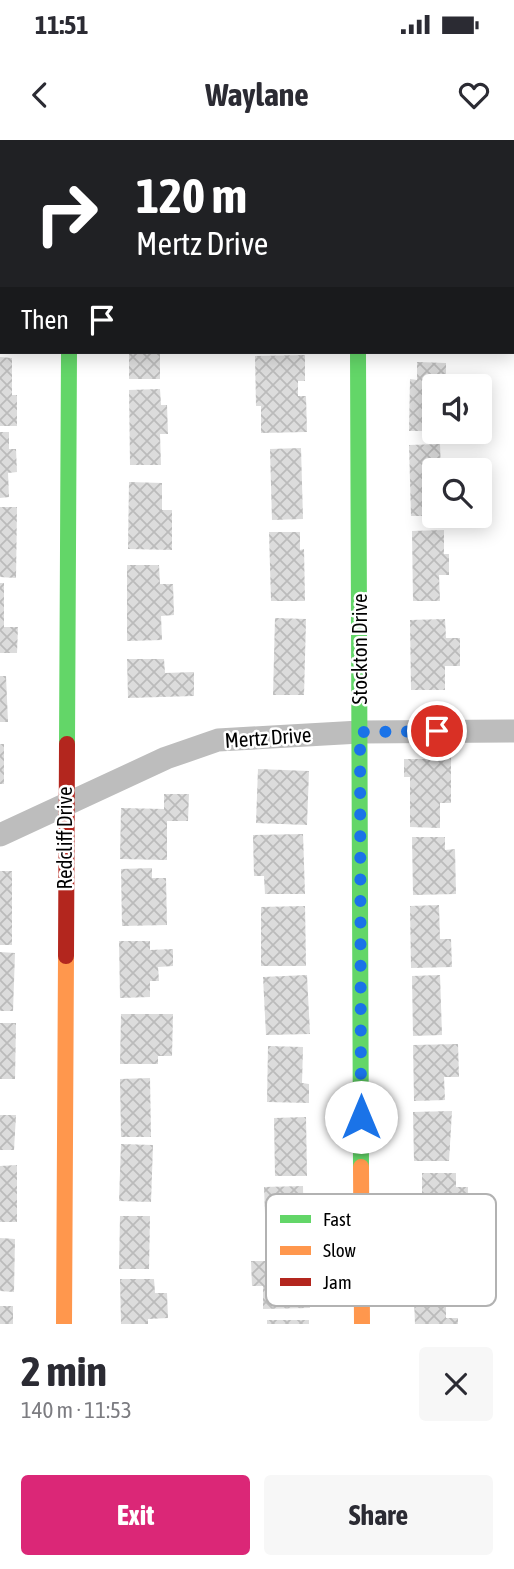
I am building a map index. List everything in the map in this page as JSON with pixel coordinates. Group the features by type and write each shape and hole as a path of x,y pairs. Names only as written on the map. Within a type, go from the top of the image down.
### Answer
{"street":[{"name":"Redcliff Drive","path":"64,1324 69,354"},
{"name":"Stockton Drive","path":"358,354 362,1194"},
{"name":"Mertz Drive","path":"0,835 166,758 218,740 360,732 514,731"},
{"name":"Stockton Drive","path":"362,1306 362,1324"}],"building":[{"path":"129,354 160,354 160,379 129,379"},
{"path":"305,355 305,381 298,381 298,396 306,396 307,432 261,433 261,406 256,406 255,356"},
{"path":"0,357 12,358 12,395 17,395 17,426 0,426"},
{"path":"417,362 446,363 446,374 422,374 422,431 409,431 410,379 417,380"},
{"path":"160,389 161,405 167,405 168,434 160,434 161,465 130,465 129,390"},
{"path":"0,432 9,432 9,449 16,449 17,472 8,473 9,497 0,498"},
{"path":"440,444 441,458 422,458 422,516 411,516 409,445"},
{"path":"301,448 303,519 272,520 270,449"},
{"path":"129,482 162,483 162,510 172,510 172,550 128,549"},
{"path":"0,507 17,507 16,578 0,577"},
{"path":"444,530 444,554 449,554 449,575 439,575 440,601 413,601 412,531"},
{"path":"269,532 300,532 300,550 304,549 305,601 271,601"},
{"path":"127,565 159,565 160,584 173,584 174,615 161,616 162,640 127,641"},
{"path":"0,583 4,583 4,627 18,627 17,653 0,653"},
{"path":"275,618 306,619 304,695 273,695"},
{"path":"445,619 446,638 460,638 460,666 445,666 445,690 411,690 410,620"},
{"path":"127,659 164,659 165,673 194,672 194,696 128,698"},
{"path":"0,676 6,676 8,722 0,722"},
{"path":"0,744 4,744 4,784 0,784"},
{"path":"427,748 451,748 451,803 440,803 440,828 410,827 410,777 404,777 404,759 427,759"},
{"path":"258,769 309,771 307,825 256,823"},
{"path":"164,794 189,794 188,821 167,821 167,860 120,859 121,808 164,809"},
{"path":"303,834 305,894 265,894 264,876 254,876 253,835"},
{"path":"412,837 445,837 445,850 455,849 456,894 413,895"},
{"path":"152,868 152,878 166,878 167,925 122,926 121,869"},
{"path":"0,871 12,871 12,945 0,945"},
{"path":"439,905 440,939 451,939 452,967 411,968 410,906"},
{"path":"305,906 306,966 261,966 261,907"},
{"path":"119,941 150,941 150,950 173,949 173,966 158,967 159,981 150,981 150,997 120,998"},
{"path":"0,952 15,953 13,1011 0,1011"},
{"path":"307,975 310,1034 266,1035 263,977"},
{"path":"440,975 442,1035 413,1036 412,976"},
{"path":"121,1014 173,1014 172,1056 158,1056 158,1064 120,1064"},
{"path":"0,1023 16,1023 15,1079 0,1079"},
{"path":"458,1044 459,1077 444,1077 445,1100 414,1101 413,1045"},
{"path":"268,1046 303,1047 302,1083 309,1084 309,1103 267,1102"},
{"path":"150,1078 151,1137 121,1137 120,1079"},
{"path":"452,1111 449,1161 414,1161 413,1112"},
{"path":"0,1115 16,1115 14,1150 0,1150"},
{"path":"306,1117 307,1176 275,1176 274,1118"},
{"path":"121,1144 153,1145 151,1202 119,1201"},
{"path":"17,1165 17,1222 0,1222 0,1166"},
{"path":"422,1173 456,1173 456,1187 468,1187 468,1194 422,1194"},
{"path":"303,1186 303,1194 266,1194 266,1241 264,1187"},
{"path":"120,1216 150,1216 149,1269 119,1269"},
{"path":"0,1238 15,1239 14,1292 0,1291"},
{"path":"251,1261 266,1261 266,1306 310,1308 263,1309 263,1286 252,1286"},
{"path":"120,1279 154,1279 155,1293 167,1293 168,1318 148,1319 148,1324 121,1324"},
{"path":"0,1306 13,1306 13,1324 0,1324"},
{"path":"414,1306 446,1306 446,1318 458,1318 458,1324 415,1324"},
{"path":"267,1320 309,1320 309,1324 267,1324"}],"traffic: fast":[{"path":"67,744 69,354"},
{"path":"358,354 361,1167"}],"traffic: slow":[{"path":"64,1324 66,956"},
{"path":"361,1167 361,1194"},
{"path":"362,1306 362,1324"}],"traffic: jam":[{"path":"66,956 67,744"}],"route":[{"path":"361,1117 360,732 437,731"}]}
